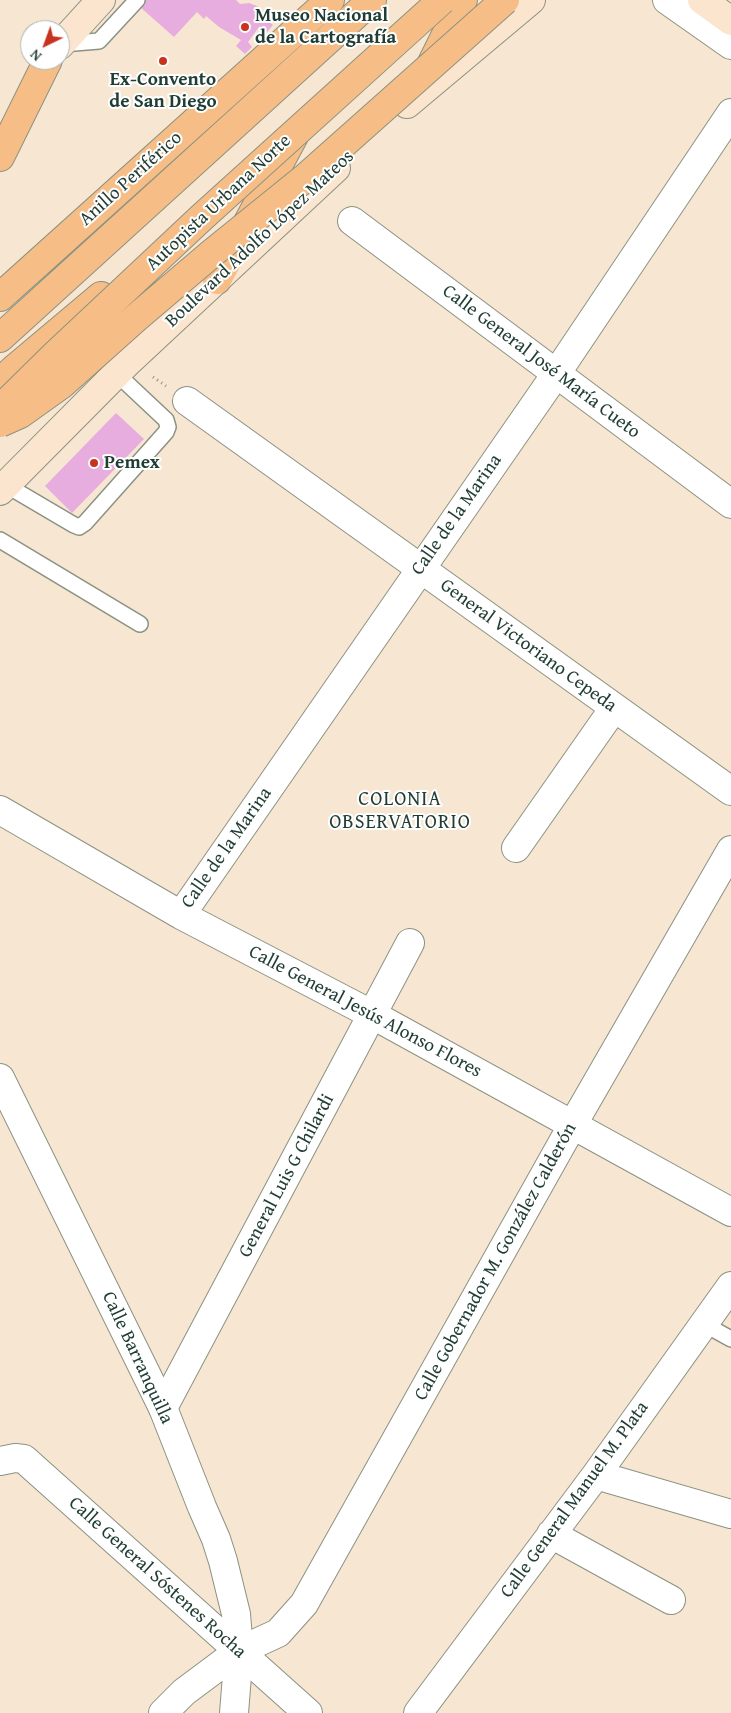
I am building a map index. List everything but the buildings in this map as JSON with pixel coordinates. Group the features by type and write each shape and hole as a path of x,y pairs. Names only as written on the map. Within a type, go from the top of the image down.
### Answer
{"highway":[{"name":"Anillo Periférico","path":"0,298 330,0"},
{"path":"0,338 372,0"},
{"path":"0,383 172,236 303,119 424,0"},
{"name":"Autopista Urbana Norte","path":"0,409 201,218 442,0"},
{"path":"415,98 464,0"},
{"path":"0,423 20,414 62,384 203,260 306,178 505,0"},
{"path":"0,157 45,70"},
{"path":"217,280 303,119"}],"main road":[{"path":"70,34 101,0"},
{"name":"Boulevard Adolfo López Mateos","path":"3,488 123,367 312,189 415,98 531,0"},
{"path":"702,0 731,21"},
{"path":"0,130 42,70"}],"street":[{"path":"667,0 731,45"},
{"name":"Calle de la Marina","path":"181,915 556,374 731,113"},
{"name":"Calle General José María Cueto","path":"352,221 731,504"},
{"name":"General Victoriano Cepeda","path":"188,401 731,791"},
{"path":"516,848 614,708"},
{"name":"Calle General Jesús Alonso Flores","path":"0,810 181,915 373,1016 731,1212"},
{"name":"Calle Gobernador M. González Calderón","path":"163,1713 184,1692 239,1651 278,1633 304,1604 573,1124 731,850"},
{"name":"General Luis G Chilardi","path":"163,1408 373,1016 410,943"},
{"name":"Calle Barranquilla","path":"0,1078 163,1408 216,1539 236,1614 239,1651 234,1713"},
{"name":"Calle General Manuel M. Plata","path":"418,1713 596,1475 731,1286"},
{"name":"Calle General Sóstenes Rocha","path":"0,1461 15,1458 24,1459 308,1713"},
{"path":"596,1475 731,1514"},
{"path":"551,1534 672,1600"}],"lane":[{"path":"70,48 99,41 137,0"},
{"path":"3,488 74,525 79,527 85,523 166,432 168,427 166,420 123,367"},
{"path":"0,540 140,624"},
{"path":"704,1324 731,1339"}],"path":[{"path":"123,367 188,401"}],"place":[{"name":"Museo Nacional de la Cartografía","path":"245,27"},
{"name":"Ex-Convento de San Diego","path":"163,61"},
{"name":"Pemex","path":"94,463"}],"district":[{"name":"COLONIA OBSERVATORIO","path":"400,812"}]}
